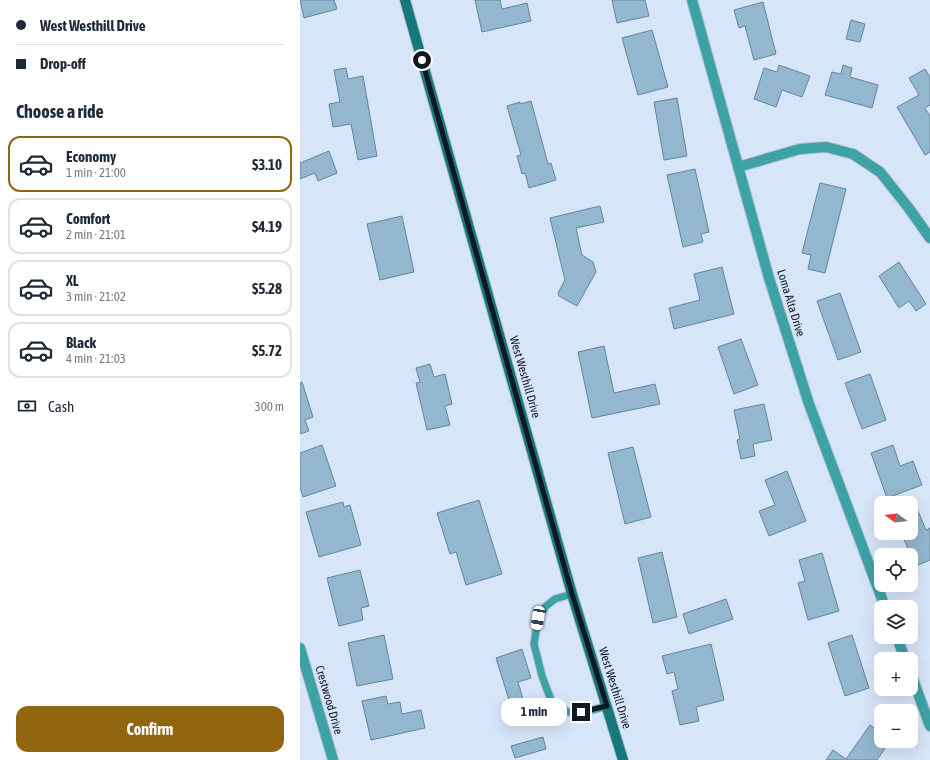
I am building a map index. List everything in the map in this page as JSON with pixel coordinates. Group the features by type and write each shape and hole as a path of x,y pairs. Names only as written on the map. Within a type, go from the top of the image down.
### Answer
{"street":[{"name":"West Westhill Drive","path":"405,0 572,594 623,760"},
{"name":"Loma Alta Drive","path":"692,0 769,278 809,404 882,600"},
{"path":"738,167 800,149 826,147 853,154 880,172 930,238"},
{"name":"Crestwood Drive","path":"300,648 333,760"},
{"path":"918,693 930,726"}],"lane":[{"path":"572,594 555,598 546,606 538,618 534,644 542,676 551,700 568,712 581,712 607,706"}],"building":[{"path":"300,0 334,0 337,9 304,18"},
{"path":"475,0 500,0 502,9 527,3 531,21 482,32"},
{"path":"612,0 645,0 649,16 617,23"},
{"path":"763,2 776,54 754,60 745,26 739,28 734,10"},
{"path":"851,20 865,24 860,42 846,39"},
{"path":"652,30 668,87 638,95 622,38"},
{"path":"779,65 810,76 802,97 782,90 776,107 754,99 764,68 777,72"},
{"path":"843,65 852,68 850,77 878,85 872,108 825,95 832,72 841,74"},
{"path":"346,68 348,79 363,76 377,156 358,160 351,124 333,127 329,104 340,102 334,70"},
{"path":"925,69 930,77 930,105 925,108 930,116 930,152 925,155 897,107 919,95 909,78"},
{"path":"677,98 687,156 664,160 654,102"},
{"path":"531,101 548,164 551,163 556,180 529,188 525,173 522,174 517,156 521,155 507,106 520,102 520,104"},
{"path":"329,151 337,173 318,181 315,173 300,179 300,163"},
{"path":"695,169 709,232 701,234 703,242 683,247 667,175"},
{"path":"820,183 846,189 825,273 808,269 811,255 802,253"},
{"path":"600,206 604,222 576,228 582,255 593,262 596,272 577,306 559,296 558,293 565,280 550,218"},
{"path":"402,216 414,272 380,280 367,224"},
{"path":"899,262 926,304 916,311 909,301 899,308 879,276"},
{"path":"722,267 734,314 674,329 669,308 700,300 694,274"},
{"path":"840,293 861,352 838,360 817,301"},
{"path":"741,339 758,385 734,394 718,347"},
{"path":"604,346 614,393 655,384 660,404 592,418 578,352"},
{"path":"430,364 434,377 445,374 452,404 445,406 450,425 427,430 416,383 420,382 416,368"},
{"path":"870,374 886,420 862,429 845,383"},
{"path":"302,382 313,417 305,420 309,431 300,434 300,383"},
{"path":"764,404 772,440 753,444 755,456 741,459 737,440 740,439 734,410"},
{"path":"322,445 336,486 303,497 300,487 300,453"},
{"path":"893,445 900,466 913,461 922,485 892,496 886,496 871,453"},
{"path":"633,447 651,517 625,524 608,453"},
{"path":"787,471 806,521 769,536 759,511 775,505 765,480"},
{"path":"479,500 502,574 466,585 456,552 450,554 437,513"},
{"path":"343,502 344,507 350,505 361,545 319,557 306,512"},
{"path":"918,511 926,530 930,528 930,560 918,565 918,548 908,548 904,540 918,540"},
{"path":"662,552 677,617 653,623 638,558"},
{"path":"822,553 839,611 808,620 798,583 805,581 799,560"},
{"path":"360,570 369,606 361,608 363,620 339,626 327,578"},
{"path":"726,599 733,619 689,634 683,614"},
{"path":"384,635 393,679 357,686 348,643"},
{"path":"852,635 869,688 845,696 828,643"},
{"path":"711,644 724,700 696,707 699,721 680,725 672,691 678,689 674,672 667,674 662,656"},
{"path":"522,649 531,678 518,682 523,699 510,703 496,658"},
{"path":"386,696 388,704 400,702 402,714 421,710 425,728 371,740 362,701"},
{"path":"870,725 874,728 874,748 885,748 877,760 826,760 833,750 846,759"},
{"path":"543,737 546,749 515,758 511,746"}],"route":[{"path":"422,60 572,594 607,706 581,712"}]}
